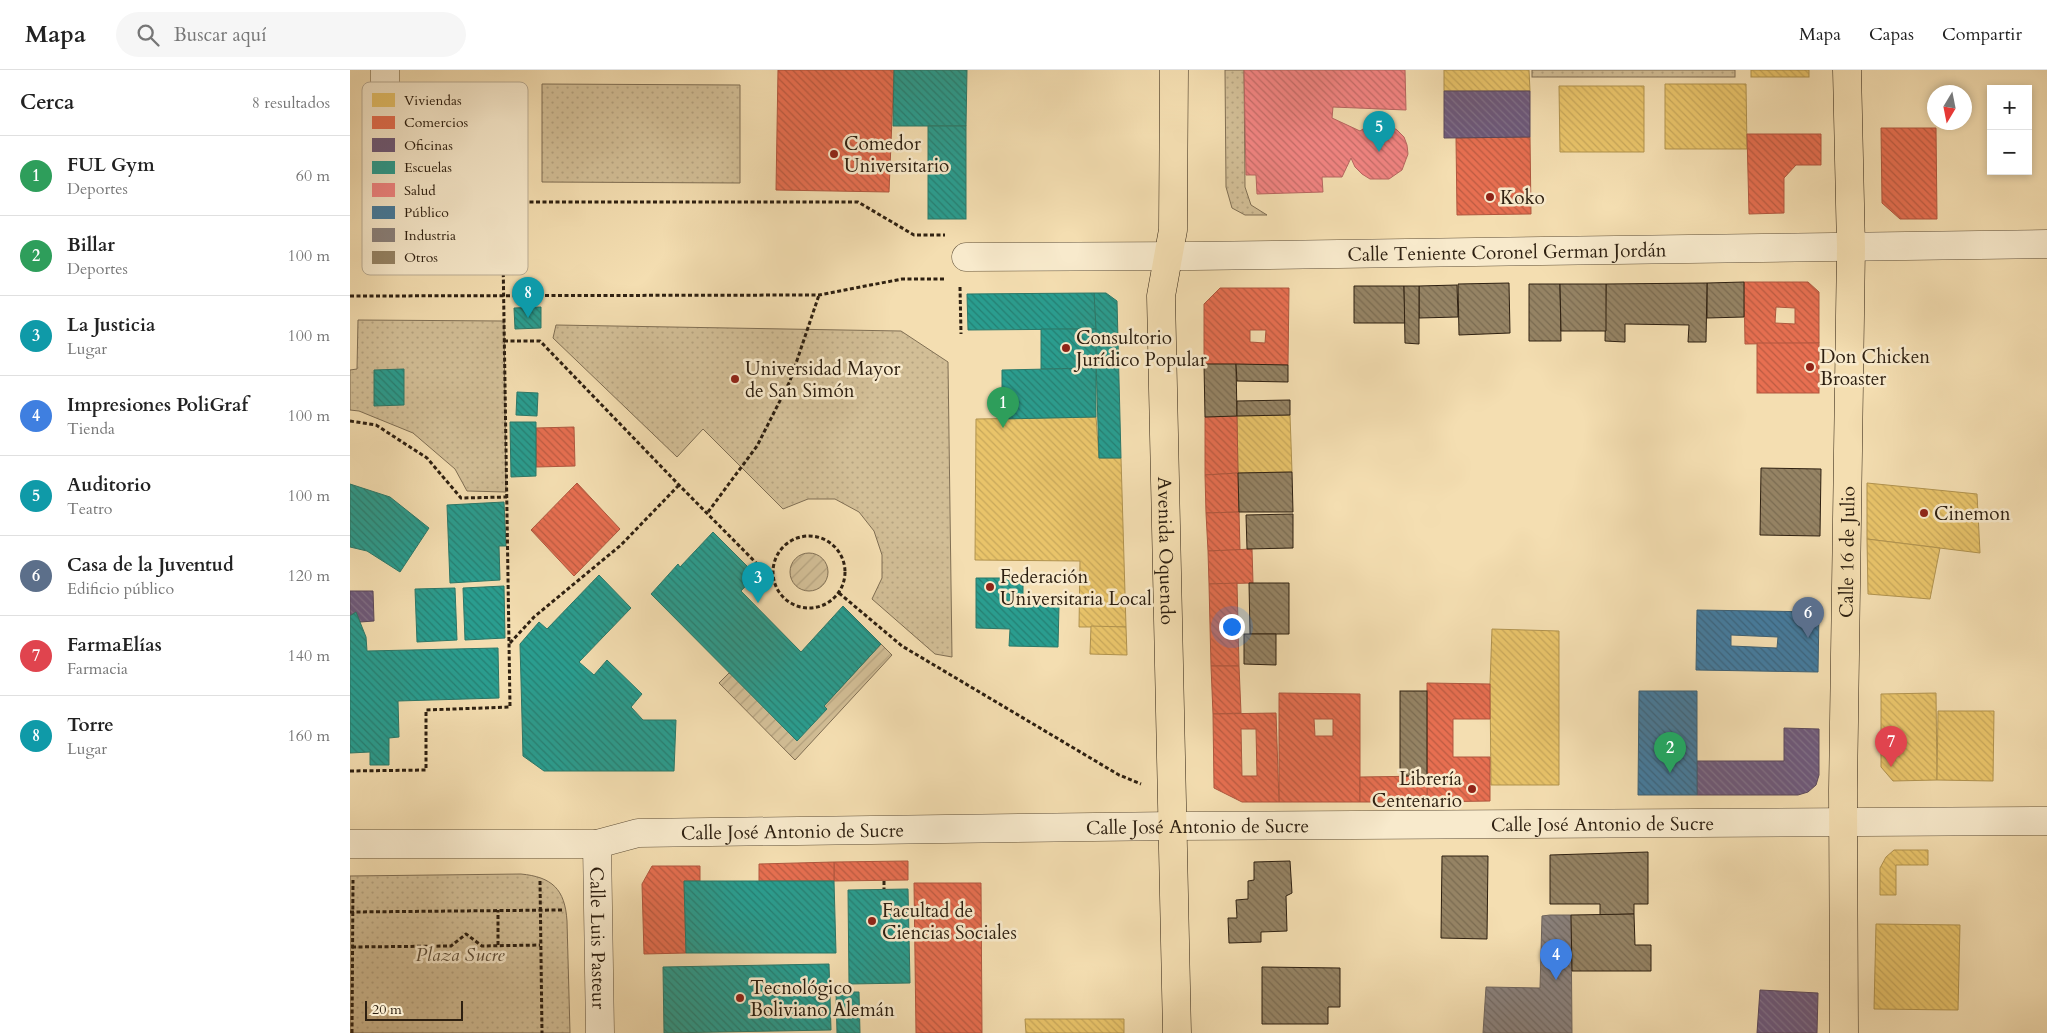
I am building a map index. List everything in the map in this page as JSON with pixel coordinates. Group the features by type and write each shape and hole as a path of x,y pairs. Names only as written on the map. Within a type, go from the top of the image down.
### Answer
{"main road":[{"name":"Calle 16 de Julio","path":"1844,1033 1844,822 1851,248 1847,70"},
{"name":"Avenida Oquendo","path":"1174,71 1173,230 1161,296 1176,1033"}],"street":[{"name":"Calle Teniente Coronel German Jordán","path":"963,268 1167,256 2047,244"},
{"name":"Calle José Antonio de Sucre","path":"350,844 596,844 638,833 1173,826 2047,821"},
{"name":"Calle Luis Pasteur","path":"596,844 600,1033"}],"path":[{"path":"528,202 858,202 914,235"},
{"path":"961,334 963,268"},
{"path":"350,771 426,770 426,710 510,707 503,275"},
{"path":"350,296 818,296 902,279"},
{"path":"708,512 757,446 790,380 818,296"},
{"path":"504,341 540,341 773,580 778,591 787,601 798,606 811,608 831,601 839,593 844,583 846,572 844,561 840,551 831,542 820,536 807,535 795,538 784,545 776,555 773,567 773,580"},
{"path":"350,421 376,425 428,458 461,498 506,497"},
{"path":"509,643 534,617 621,545 679,485"},
{"path":"839,593 902,646 1119,774 1171,796"},
{"path":"352,1033 351,912 353,880"},
{"path":"540,881 542,1033"},
{"path":"884,881 884,889"},
{"path":"498,910 498,945"},
{"path":"351,912 562,910"},
{"path":"352,947 451,946 466,934 482,946 540,944"}],"green space":[{"path":"1225,70 1244,70 1245,187 1251,205 1267,215 1245,215 1232,208 1226,187"},
{"path":"1532,70 1735,70 1735,77 1532,77"},
{"path":"542,84 740,85 740,183 542,182"},
{"path":"358,320 504,321 506,492 467,491 455,469 413,433 359,411 350,410 350,370 357,369"},
{"path":"556,325 901,331 948,362 952,657 935,654 872,599 882,578 882,555 874,531 859,512 835,499 808,499 783,509 703,429 677,457 553,338"},
{"path":"809,553 822,559 828,572 822,585 809,591 796,585 790,572 796,559"},
{"path":"881,644 892,655 795,760 719,683 729,673 827,709 824,706"},
{"name":"Plaza Sucre","path":"521,874 541,878 549,882 560,893 566,910 570,1033 350,1033 350,876"}],"building: Viviendas":[{"path":"1444,70 1529,70 1530,91 1444,91"},
{"path":"1751,70 1809,70 1809,77 1751,77"},
{"path":"1665,84 1746,84 1747,149 1665,149"},
{"path":"1559,86 1644,86 1644,152 1560,152"},
{"path":"1290,415 1292,472 1238,473 1237,416"},
{"path":"1096,417 1099,458 1121,458 1126,627 1079,627 1080,561 975,560 976,419"},
{"path":"1867,483 1977,494 1980,553 1867,539"},
{"path":"1867,539 1940,548 1930,599 1868,594"},
{"path":"1091,626 1126,627 1127,655 1090,654"},
{"path":"1492,629 1559,631 1559,785 1491,785 1490,684"},
{"path":"1936,693 1937,780 1893,781 1881,767 1881,694"},
{"path":"1938,711 1994,711 1993,781 1937,780"},
{"path":"1894,850 1928,850 1928,865 1896,865 1896,895 1880,895 1880,868 1886,857"},
{"path":"1876,924 1960,925 1958,1010 1874,1009"},
{"path":"1025,1019 1124,1019 1124,1033 1026,1033"}],"building: Comercios":[{"name":"Comedor Universitario","path":"778,70 894,70 889,192 776,190"},
{"path":"1881,128 1927,128 1927,130 1936,130 1937,219 1900,219 1882,203"},
{"path":"1747,134 1821,134 1821,165 1796,165 1784,178 1784,213 1749,214"},
{"path":"1530,137 1531,214 1457,215 1456,138"},
{"path":"1744,282 1808,282 1819,292 1819,343 1745,344","holes":["1776,307 1795,308 1795,324 1775,323"]},
{"path":"1220,288 1289,288 1288,365 1204,364 1204,304","holes":["1250,330 1266,330 1265,343 1250,342"]},
{"path":"1757,343 1819,343 1819,393 1757,393"},
{"path":"1237,416 1238,473 1205,475 1205,417"},
{"path":"574,427 575,466 536,467 536,428"},
{"path":"1238,473 1239,512 1206,513 1205,475"},
{"path":"577,483 620,529 574,576 531,530"},
{"path":"1239,512 1240,550 1208,551 1206,513"},
{"path":"1252,549 1253,583 1209,584 1208,551"},
{"path":"1237,583 1239,666 1211,666 1209,584"},
{"path":"1211,666 1239,666 1241,713 1213,714"},
{"path":"1427,683 1490,684 1490,719 1453,719 1453,757 1490,757 1490,801 1427,802"},
{"path":"1279,693 1360,694 1360,802 1279,802","holes":["1314,719 1333,719 1333,736 1315,736"]},
{"path":"1276,713 1279,802 1242,802 1214,788 1213,714","holes":["1241,729 1256,729 1257,776 1242,776"]},
{"path":"1427,776 1427,802 1360,802 1360,777"},
{"path":"908,861 908,880 834,881 834,862"},
{"path":"834,862 834,881 759,881 759,864"},
{"path":"652,866 700,866 700,881 684,881 686,953 644,954 642,884"},
{"path":"914,883 981,883 982,1033 916,1033"}],"building: Oficinas":[{"path":"1444,91 1530,91 1530,137 1444,138"},
{"path":"350,591 373,591 374,621 360,622 356,612 350,616"},
{"path":"1784,728 1819,729 1819,775 1816,785 1808,792 1798,795 1697,795 1697,761 1784,761"},
{"path":"1760,990 1818,993 1817,1033 1757,1033"}],"building: Escuelas":[{"path":"894,70 967,70 966,126 893,126"},
{"path":"928,126 966,126 966,219 928,219"},
{"path":"1094,293 1106,293 1117,301 1121,458 1099,458"},
{"path":"1094,293 1096,329 968,330 967,294"},
{"path":"541,307 541,328 515,329 514,308"},
{"path":"1041,329 1096,329 1096,368 1041,369"},
{"path":"1096,368 1096,417 1002,419 1002,370"},
{"path":"404,369 404,405 374,406 374,370"},
{"path":"517,392 538,393 537,416 516,415"},
{"path":"510,422 536,422 536,476 511,477"},
{"path":"350,484 390,497 429,528 400,572 367,551 350,547"},
{"path":"504,502 506,546 499,546 500,580 450,583 447,505"},
{"path":"713,532 756,575 741,591 801,652 843,606 881,644 824,706 827,709 797,741 651,594 678,564 680,567"},
{"path":"599,575 631,608 579,662 594,675 607,660 642,694 631,707 643,720 676,720 674,771 544,771 523,756 520,644 539,622 547,629"},
{"path":"976,578 1023,578 1023,605 1059,605 1058,647 1009,646 1010,629 976,628"},
{"path":"504,586 505,638 465,640 463,588"},
{"path":"455,588 457,640 417,642 415,589"},
{"path":"356,612 366,637 367,651 498,648 499,698 398,701 399,737 389,738 389,765 370,765 370,752 350,753 350,616"},
{"path":"684,881 834,881 836,953 686,953"},
{"path":"908,889 910,983 849,984 848,890"},
{"name":"Tecnológico Boliviano Alemán","path":"829,964 831,1030 664,1033 663,967"},
{"path":"836,992 859,992 860,1033 837,1033"}],"building: Salud":[{"path":"1244,70 1405,70 1406,110 1333,107 1332,118 1360,131 1369,125 1379,123 1389,125 1397,130 1404,137 1407,145 1408,154 1402,170 1389,179 1370,179 1355,167 1351,158 1342,177 1322,177 1323,192 1257,194 1256,175 1246,175"}],"building: Público":[{"path":"1697,610 1819,612 1818,672 1696,670","holes":["1731,635 1778,637 1777,648 1731,646"]},
{"path":"1639,691 1697,691 1697,795 1638,795"}],"building: Industria":[{"path":"1571,915 1572,1033 1483,1033 1486,987 1540,988 1542,916"}],"building: Otros":[{"path":"1744,282 1744,317 1707,318 1707,283"},
{"path":"1509,283 1510,333 1459,335 1458,284"},
{"path":"1707,283 1706,342 1688,342 1689,325 1625,324 1625,342 1605,341 1606,284"},
{"path":"1529,284 1560,284 1561,341 1529,341"},
{"path":"1560,284 1606,284 1606,331 1561,331"},
{"path":"1457,285 1458,317 1419,318 1419,286"},
{"path":"1354,286 1404,286 1405,323 1354,323"},
{"path":"1404,286 1419,286 1419,344 1405,343"},
{"path":"1204,364 1236,364 1237,416 1205,417"},
{"path":"1236,364 1288,365 1288,382 1237,381"},
{"path":"1290,400 1290,415 1237,416 1237,401"},
{"path":"1761,468 1821,469 1820,536 1760,535"},
{"path":"1292,472 1293,512 1239,512 1238,473"},
{"path":"1293,514 1293,548 1247,549 1246,515"},
{"path":"1249,583 1289,583 1289,634 1250,634"},
{"path":"1244,634 1276,634 1276,665 1244,664"},
{"path":"1400,691 1427,691 1427,776 1400,776"},
{"path":"1648,852 1648,904 1634,904 1634,914 1600,915 1600,904 1550,904 1550,855"},
{"path":"1442,856 1488,856 1487,939 1441,938"},
{"path":"1290,861 1292,893 1286,896 1287,931 1261,932 1261,942 1229,943 1228,918 1237,918 1236,900 1248,899 1248,881 1254,880 1254,862"},
{"path":"1634,914 1635,945 1651,945 1651,971 1572,971 1571,915"},
{"path":"1262,967 1340,968 1340,1007 1328,1007 1328,1024 1262,1024"}],"place":[{"name":"Auditorio","path":"1379,152"},
{"name":"Comedor Universitario","path":"834,154"},
{"name":"Koko","path":"1490,197"},
{"name":"Torre","path":"528,318"},
{"name":"Consultorio Jurídico Popular","path":"1066,348"},
{"name":"Don Chicken Broaster","path":"1810,367"},
{"name":"Universidad Mayor de San Simón","path":"735,379"},
{"name":"FUL Gym","path":"1003,428"},
{"name":"Cinemon","path":"1924,513"},
{"name":"Federación Universitaria Local","path":"990,587"},
{"name":"La Justicia","path":"758,603"},
{"name":"Casa de la Juventud","path":"1808,638"},
{"name":"FarmaElías","path":"1891,767"},
{"name":"Billar","path":"1670,773"},
{"name":"Librería Centenario","path":"1472,789"},
{"name":"Facultad de Ciencias Sociales","path":"872,921"},
{"name":"Impresiones PoliGraf","path":"1556,980"},
{"name":"Tecnológico Boliviano Alemán","path":"740,998"}]}
